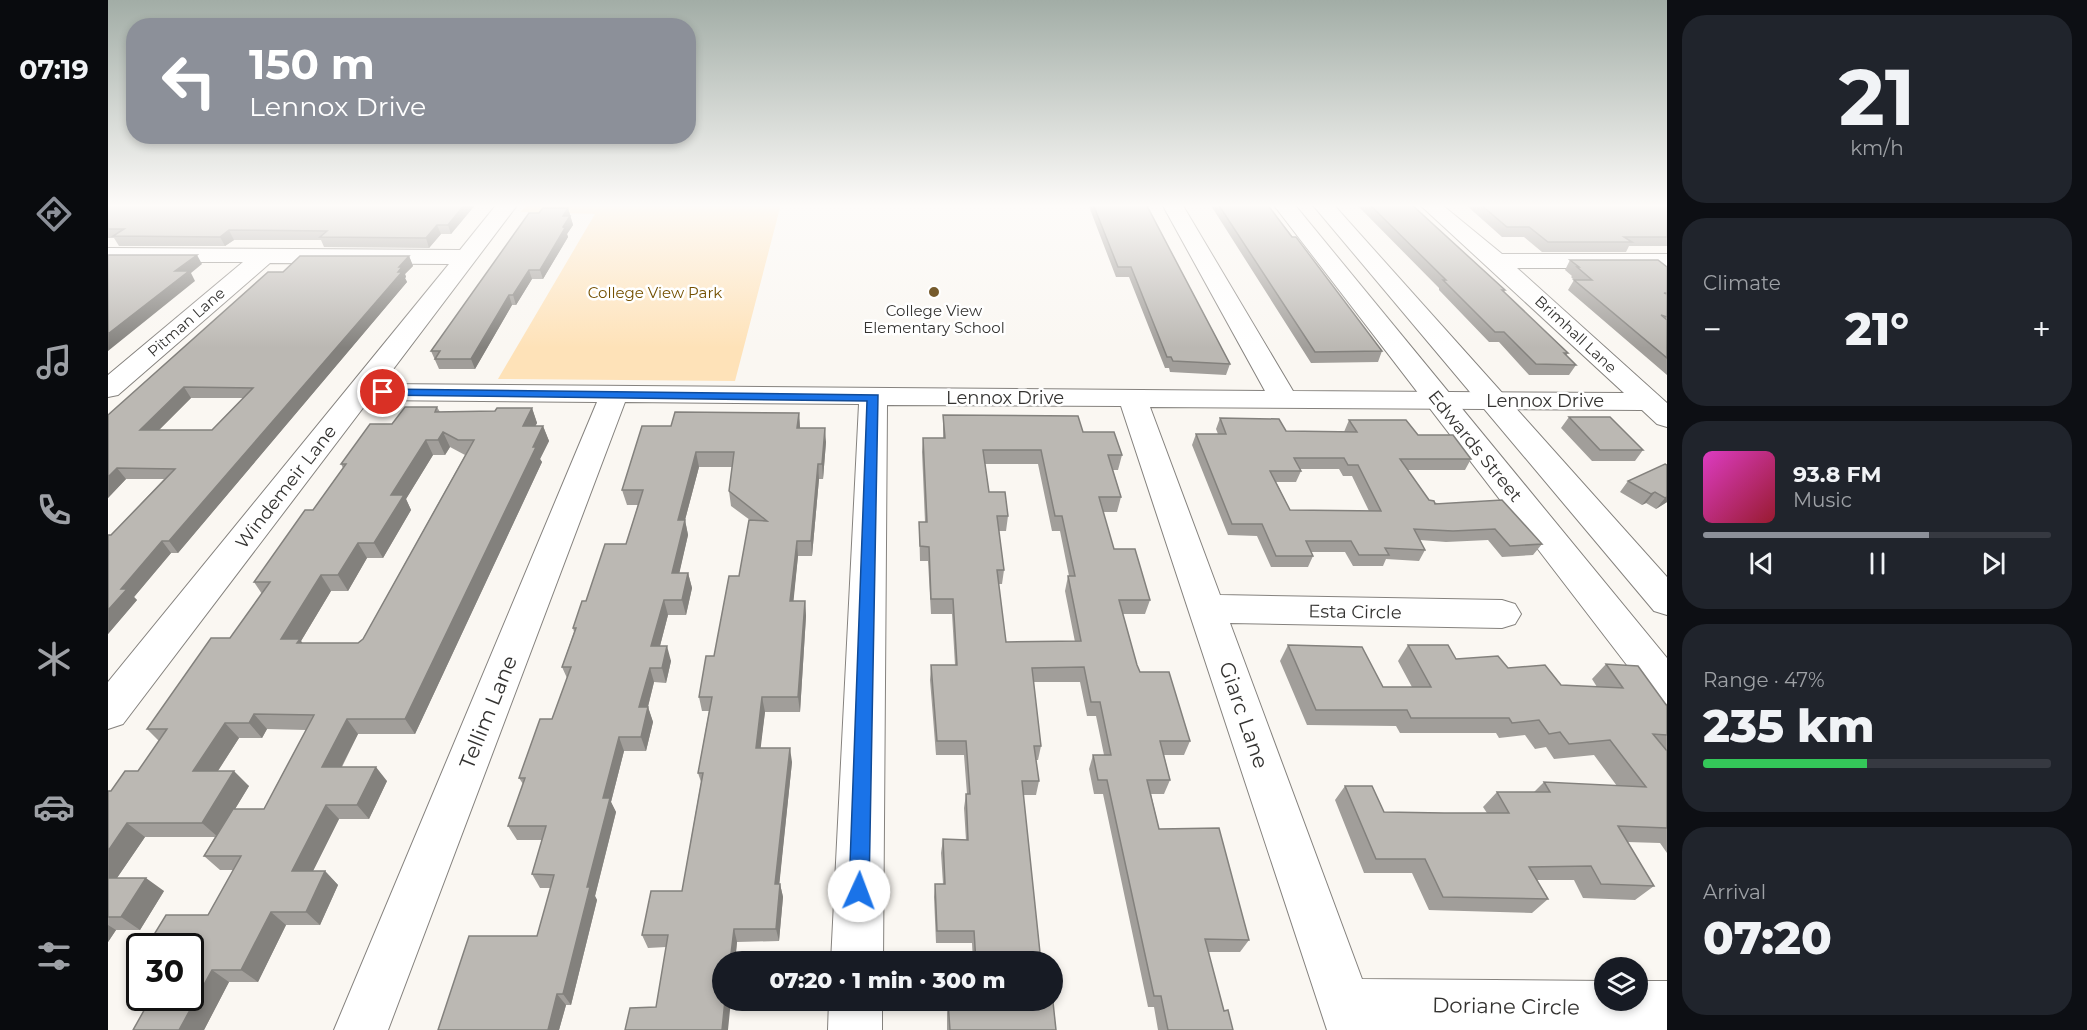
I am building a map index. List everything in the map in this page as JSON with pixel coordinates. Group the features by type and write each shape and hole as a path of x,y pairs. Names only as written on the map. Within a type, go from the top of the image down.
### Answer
{"street":[{"name":"Windemeir Lane","path":"108,712 470,252"},
{"path":"1199,252 1284,400"},
{"name":"Edwards Street","path":"1321,252 1667,687"},
{"path":"1364,252 1667,601"},
{"name":"Brimhall Lane","path":"1485,252 1658,410"},
{"path":"108,255 466,257"},
{"name":"Pitman Lane","path":"108,389 264,256"},
{"path":"1496,261 1667,261"},
{"name":"Lennox Drive","path":"360,392 873,398 1494,400 1658,410"},
{"name":"Tellim Lane","path":"361,1030 614,395"},
{"path":"857,951 873,398"},
{"name":"Giarc Lane","path":"1132,399 1349,1017"},
{"name":"Esta Circle","path":"1207,609 1502,614"},
{"name":"Doriane Circle","path":"1349,1017 1667,1008"},
{"path":"855,1030 856,1011"}],"green space":[{"name":"College View Park","path":"573,252 769,252 735,381 498,379"}],"building":[{"path":"501,252 551,252 540,270 529,270 513,295 509,295 471,359 435,359 440,351 431,351"},
{"path":"1112,252 1171,252 1230,364 1173,361 1171,357 1167,357 1131,267 1118,267"},
{"path":"1250,252 1307,252 1382,351 1315,352"},
{"path":"1418,252 1464,252 1568,353 1564,353 1576,365 1536,364 1504,332 1495,332 1443,280 1446,280"},
{"path":"108,255 197,255 175,271 189,271 108,334"},
{"path":"300,256 409,256 399,267 402,267 398,272 402,272 169,541 162,541 121,589 127,589 108,610 108,535 111,535 175,469 117,468 108,477 108,415 268,272 283,272","holes":["184,387 253,388 212,430 140,430"]},
{"path":"1570,260 1658,260 1667,267 1667,293 1664,293 1667,294 1667,317 1661,315 1667,320 1667,358 1574,280 1592,280"},
{"path":"405,407 437,407 435,412 532,408 523,426 543,426 533,447 536,447 405,719 347,719 322,767 376,767 357,805 326,805 292,871 325,871 306,912 271,912 241,970 212,970 204,985 204,933 155,933 166,915 208,915 241,856 204,856 233,809 264,809 314,715 254,714 249,723 225,723 193,771 234,771 202,823 127,823 108,851 108,791 111,791 125,771 138,771 167,729 147,729 211,638 230,638 270,582 254,582 305,510 313,510 346,464 341,464 370,424 392,424","holes":["443,432 458,440 474,440 363,639 358,643 297,643 300,639 281,639 321,575 338,575 358,543 374,543 404,495 391,495 426,440 438,440"]},
{"path":"675,412 799,413 797,428 825,428 822,464 818,464 811,541 797,541 790,601 805,601 798,697 762,697 756,748 790,748 775,884 780,884 776,929 734,929 731,951 712,951 712,1011 724,1011 722,1030 625,1030 630,1008 656,1007 668,935 642,935 651,891 682,891 703,773 698,773 712,697 699,697 706,656 714,656 729,576 739,576 749,520 767,521 729,491 734,452 696,452 678,520 685,520 672,573 688,573 682,600 664,600 651,646 667,646 662,668 650,668 639,707 648,707 641,737 619,737 603,798 610,798 587,887 590,887 563,994 557,994 548,1030 438,1030 469,936 537,936 554,875 532,874 546,826 508,826 525,778 519,778 540,719 552,719 571,667 562,667 576,628 573,628 582,601 586,601 605,544 626,544 643,490 622,490 642,426 671,426"},
{"path":"943,415 1078,416 1083,432 1114,432 1122,455 1108,455 1121,497 1099,497 1114,549 1135,549 1150,600 1119,600 1140,672 1169,672 1190,741 1160,741 1170,780 1147,780 1159,829 1219,828 1249,940 1205,939 1224,1011 1228,1010 1233,1030 1168,1030 1161,996 1154,996 1107,780 1098,780 1093,755 1111,755 1100,702 1091,702 1084,667 1032,668 1041,746 1034,746 1039,781 1022,781 1040,951 975,951 974,931 937,931 935,884 945,884 943,839 968,840 966,794 970,794 966,741 937,741 931,665 957,665 953,599 931,599 929,547 920,546 919,522 927,522 923,438 945,438","holes":["983,450 1041,450 1055,516 1062,516 1075,576 1068,576 1081,641 1006,642 997,570 1004,570 997,516 1008,516 1005,492 989,492"]},
{"path":"1569,417 1610,417 1643,450 1600,450"},
{"path":"1220,418 1279,419 1286,431 1357,432 1349,420 1406,420 1418,435 1453,435 1471,459 1400,459 1429,500 1434,501 1435,504 1502,500 1542,544 1510,546 1495,529 1453,531 1414,529 1425,550 1385,548 1389,555 1359,555 1351,541 1306,541 1313,556 1276,556 1262,524 1232,524 1196,434 1226,434","holes":["1294,458 1344,458 1348,465 1358,465 1381,511 1290,510 1270,471 1301,471"]},
{"path":"1667,465 1667,497 1665,498 1655,492 1651,494 1628,481"},
{"path":"1288,645 1362,647 1383,687 1431,687 1408,645 1448,645 1456,659 1498,656 1508,668 1545,665 1561,685 1623,688 1606,664 1638,666 1667,706 1667,735 1653,734 1667,751 1667,828 1618,826 1654,886 1601,884 1591,866 1529,867 1548,899 1443,897 1425,859 1376,859 1345,786 1372,786 1384,812 1444,813 1509,813 1497,792 1550,792 1544,782 1646,787 1610,740 1569,744 1560,732 1549,734 1539,720 1512,723 1509,718 1411,718 1407,710 1316,710"},
{"path":"108,878 146,878 121,917 108,917"},
{"path":"144,1011 189,1011 179,1030 133,1030"},
{"path":"949,1011 1054,1011 1056,1030 950,1030"}],"place":[{"name":"College View Elementary School","path":"934,292"}],"route":[{"path":"383,392 873,398 859,891"}]}
